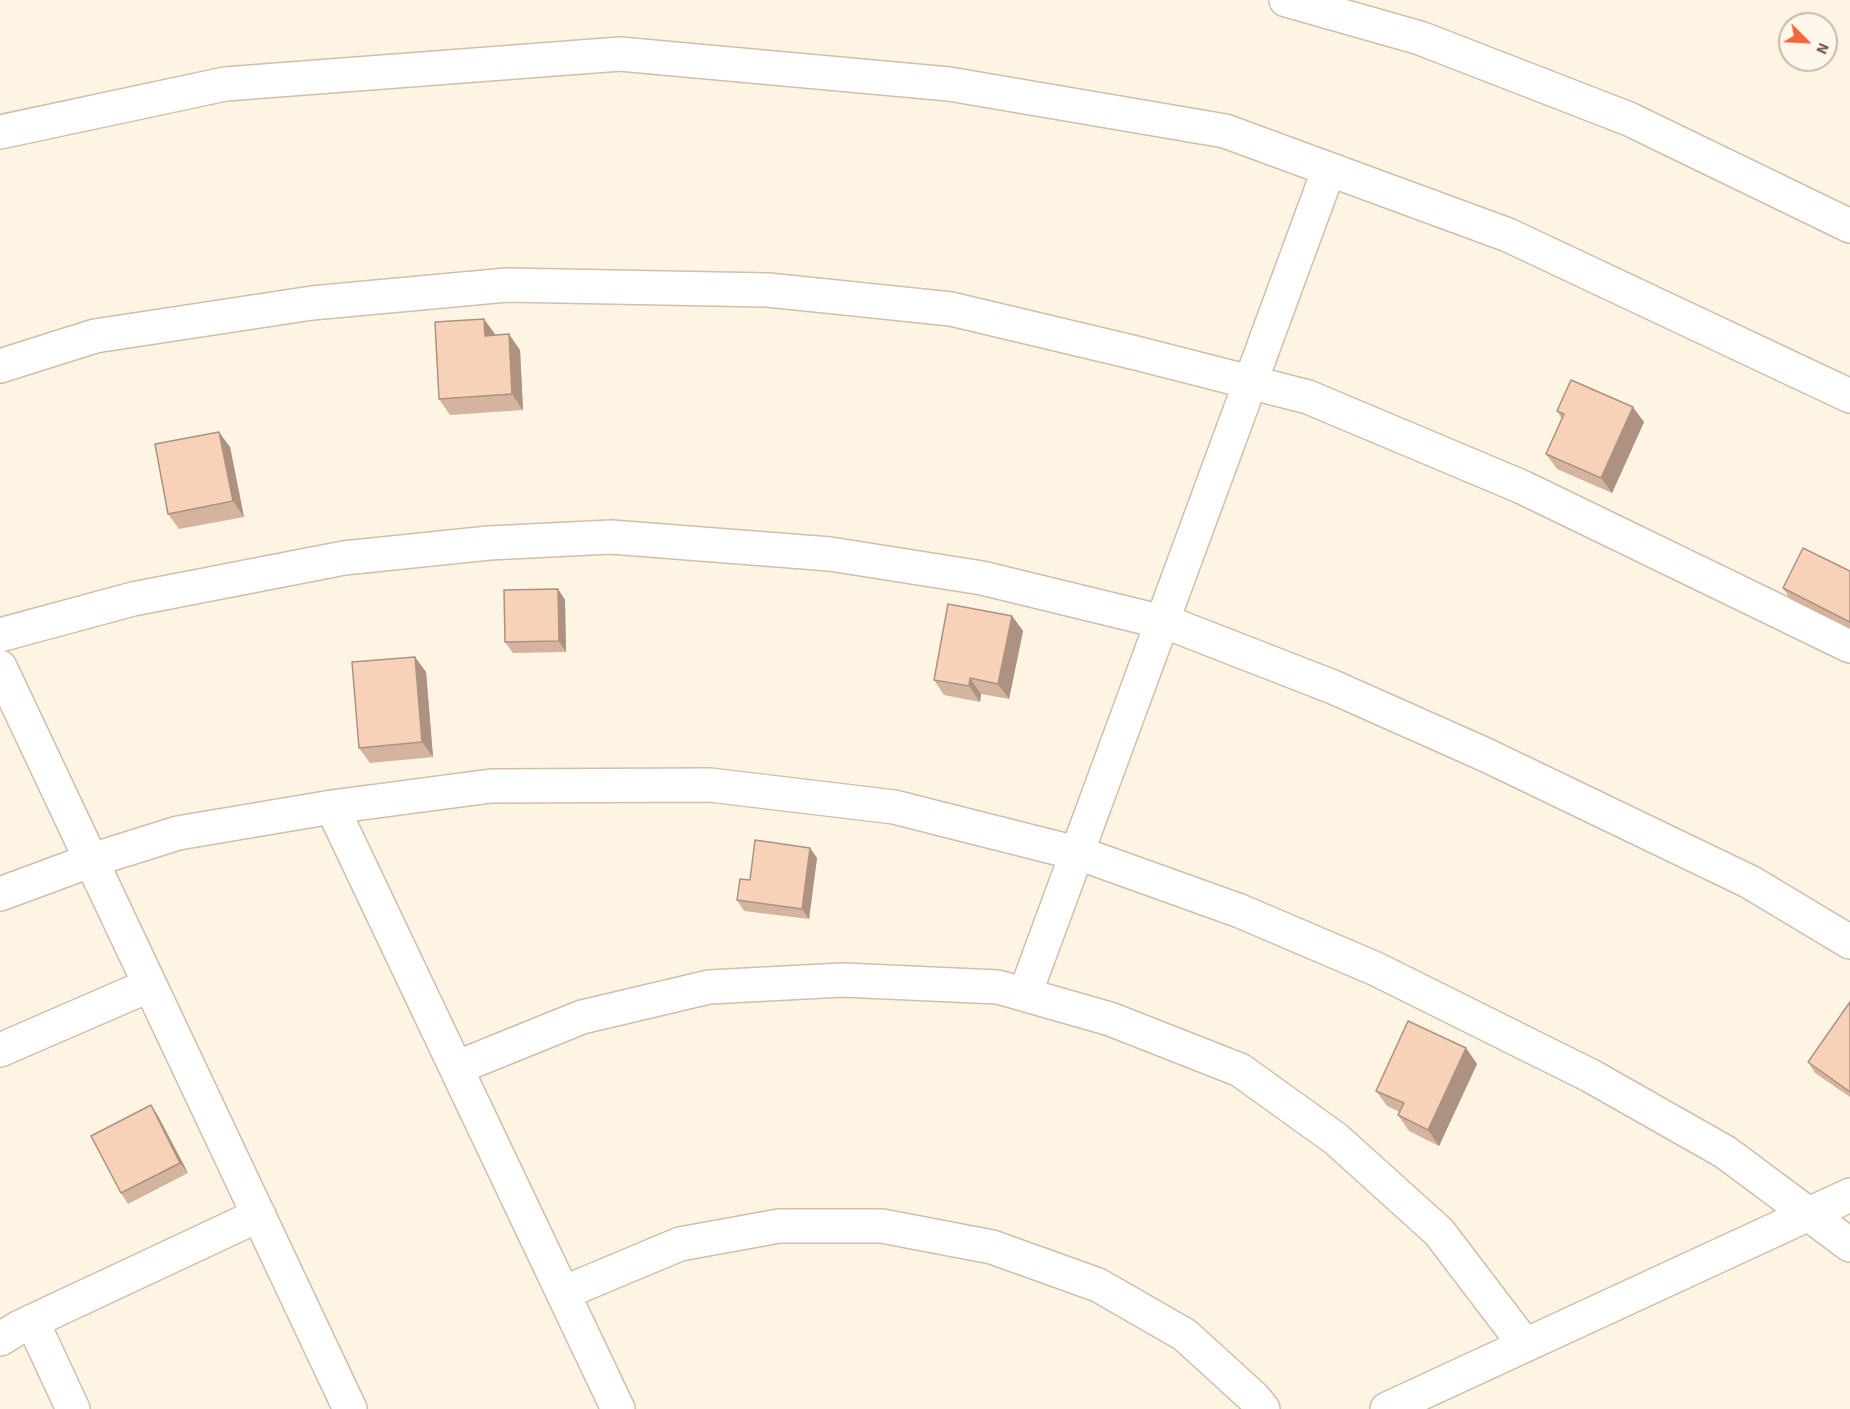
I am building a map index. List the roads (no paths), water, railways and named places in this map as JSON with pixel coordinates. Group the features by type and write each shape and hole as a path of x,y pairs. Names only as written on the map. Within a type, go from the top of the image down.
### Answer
{"street":[{"path":"1286,0 1420,38 1629,119 1850,226"},
{"path":"0,132 225,84 620,54 949,84 1225,131 1508,235 1850,396"},
{"path":"1025,994 1329,169"},
{"path":"0,366 95,336 312,303 519,285 768,290 951,309 1308,397 1522,487 1850,646"},
{"path":"0,635 133,599 344,558 489,543 611,537 831,554 982,578 1162,622 1333,687 1486,755 1750,882 1850,942"},
{"path":"0,667 350,1409"},
{"path":"0,894 92,860 178,833 332,807 491,786 710,785 894,807 1077,853 1240,911 1376,969 1591,1076 1725,1152 1850,1245"},
{"path":"332,807 618,1409"},
{"path":"456,1068 582,1017 709,987 843,980 998,987 1110,1019 1240,1070 1336,1139 1439,1232 1525,1345"},
{"path":"0,1050 150,985"},
{"path":"1387,1409 1850,1195"},
{"path":"0,1339 259,1215"},
{"path":"563,1293 681,1244 779,1226 882,1226 993,1247 1098,1285 1185,1335 1263,1409"},
{"path":"32,1322 73,1409"}]}
